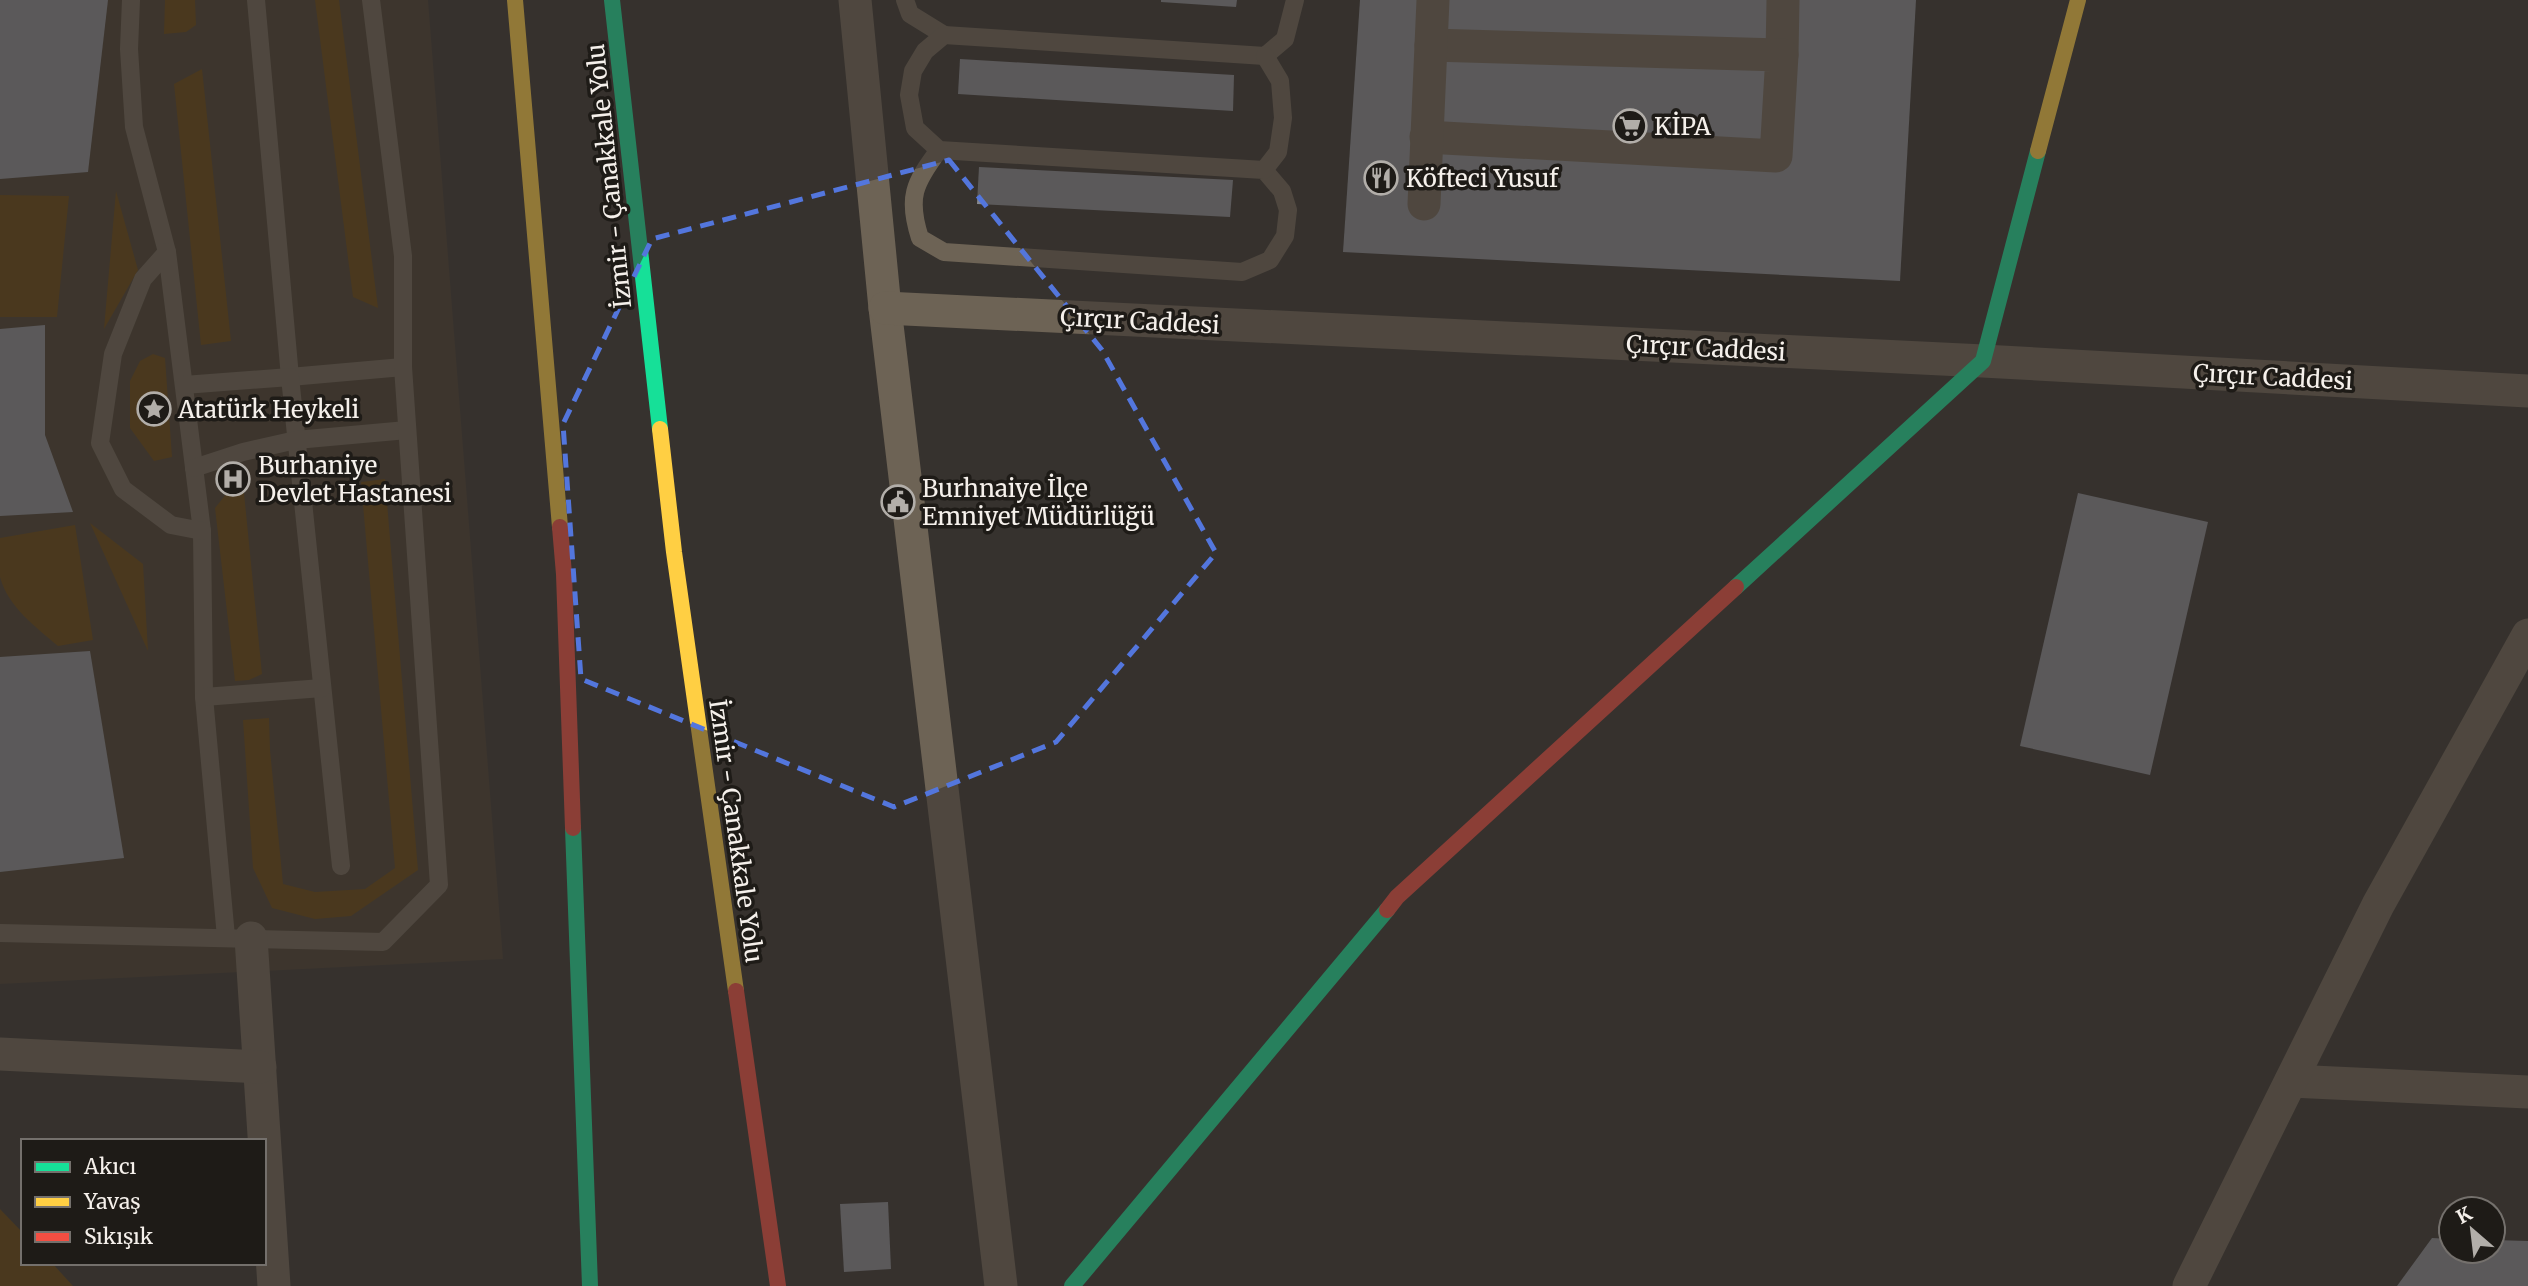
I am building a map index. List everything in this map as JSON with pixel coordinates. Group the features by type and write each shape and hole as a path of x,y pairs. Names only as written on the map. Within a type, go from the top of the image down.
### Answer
{"main road":[{"path":"515,0 564,574 590,1286"},
{"name":"İzmir - Çanakkale Yolu","path":"612,0 674,552 778,1286"},
{"path":"1072,1286 1397,897 1983,362 2078,0"}],"street":[{"path":"855,0 885,308 1002,1286"},
{"path":"1424,204 1433,0"},
{"path":"1426,137 1776,156 1783,0"},
{"path":"1431,45 1782,55"},
{"name":"Çırçır Caddesi","path":"885,308 2528,391"},
{"path":"2189,1286 2378,905 2528,635"},
{"path":"238,937 260,1067 265,1139"},
{"path":"0,1054 260,1067"},
{"path":"2291,1081 2528,1092"},
{"path":"266,1161 274,1286"}],"lane":[{"path":"131,0 129,49 134,127 167,252 202,531 204,697 238,937"},
{"path":"256,0 296,440 341,866"},
{"path":"0,933 383,942 439,886 403,366 403,256 371,0"},
{"path":"905,0 910,14 944,35 1265,56 1285,39 1295,0"},
{"path":"939,150 923,171 914,192 912,214 920,239 944,252 1242,272 1270,260 1285,236 1288,210 1282,191 1264,170 939,150 915,128 909,95 913,71 925,51 944,35"},
{"path":"1264,170 1278,152 1283,118 1280,81 1265,56"},
{"path":"167,252 143,279 113,354 100,443 123,489 171,525 202,531"},
{"path":"184,385 403,366"},
{"path":"194,468 243,452 296,440 407,430"},
{"path":"204,697 321,688"}],"highlighted area":[{"path":"949,160 1102,350 1216,553 1056,742 894,807 581,679 563,424 652,239"}],"shaded area":[{"name":"Burhaniye Devlet Hastanesi","path":"0,0 428,0 503,959 0,984"},
{"path":"165,0 195,0 196,25 186,32 164,34"},
{"path":"315,0 339,0 378,308 353,297"},
{"path":"202,69 231,341 201,345 174,84"},
{"path":"116,191 138,270 104,329"},
{"path":"0,195 69,196 57,317 0,317"},
{"path":"153,354 165,358 172,457 154,461 130,428 130,381 140,361"},
{"path":"385,479 418,870 351,916 315,919 272,908 253,868 243,720 269,718 283,884 315,892 365,889 395,868 361,482"},
{"path":"243,483 262,674 249,680 235,681 215,508 227,493"},
{"path":"90,523 143,564 148,651"},
{"path":"75,525 93,640 58,646 32,624 9,598 0,577 0,538"},
{"path":"0,1209 21,1231 21,1265 54,1265 73,1286 0,1286"}],"building":[{"path":"0,0 108,0 88,172 0,179"},
{"path":"1161,0 1237,0 1236,7"},
{"name":"KİPA","path":"1360,0 1916,0 1900,281 1343,252"},
{"path":"960,59 1234,75 1233,111 958,94"},
{"path":"979,167 1233,180 1230,217 977,204"},
{"path":"45,325 45,435 73,512 0,516 0,329"},
{"path":"2078,493 2208,522 2150,775 2020,746"},
{"path":"90,651 124,858 0,872 0,657"},
{"path":"888,1202 891,1269 844,1272 840,1204"},
{"path":"2432,1238 2437,1238 2437,1265 2507,1265 2507,1240 2528,1241 2528,1286 2397,1286"}],"traffic: fast":[{"path":"612,0 660,429"},
{"path":"1736,587 1983,361 2038,151"},
{"path":"573,828 590,1286"},
{"path":"1072,1286 1387,910"}],"traffic: slow":[{"path":"515,0 560,527"},
{"path":"2038,151 2078,0"},
{"path":"660,429 674,552 736,991"}],"traffic: jam":[{"path":"560,527 573,828"},
{"path":"1387,910 1397,897 1736,587"},
{"path":"736,991 778,1286"}],"place":[{"name":"KİPA","path":"1630,126"},
{"name":"Köfteci Yusuf","path":"1381,178"},
{"name":"Atatürk Heykeli","path":"154,409"},
{"name":"Burhaniye Devlet Hastanesi","path":"233,479"},
{"name":"Burhnaiye İlçe Emniyet Müdürlüğü","path":"898,502"}]}
